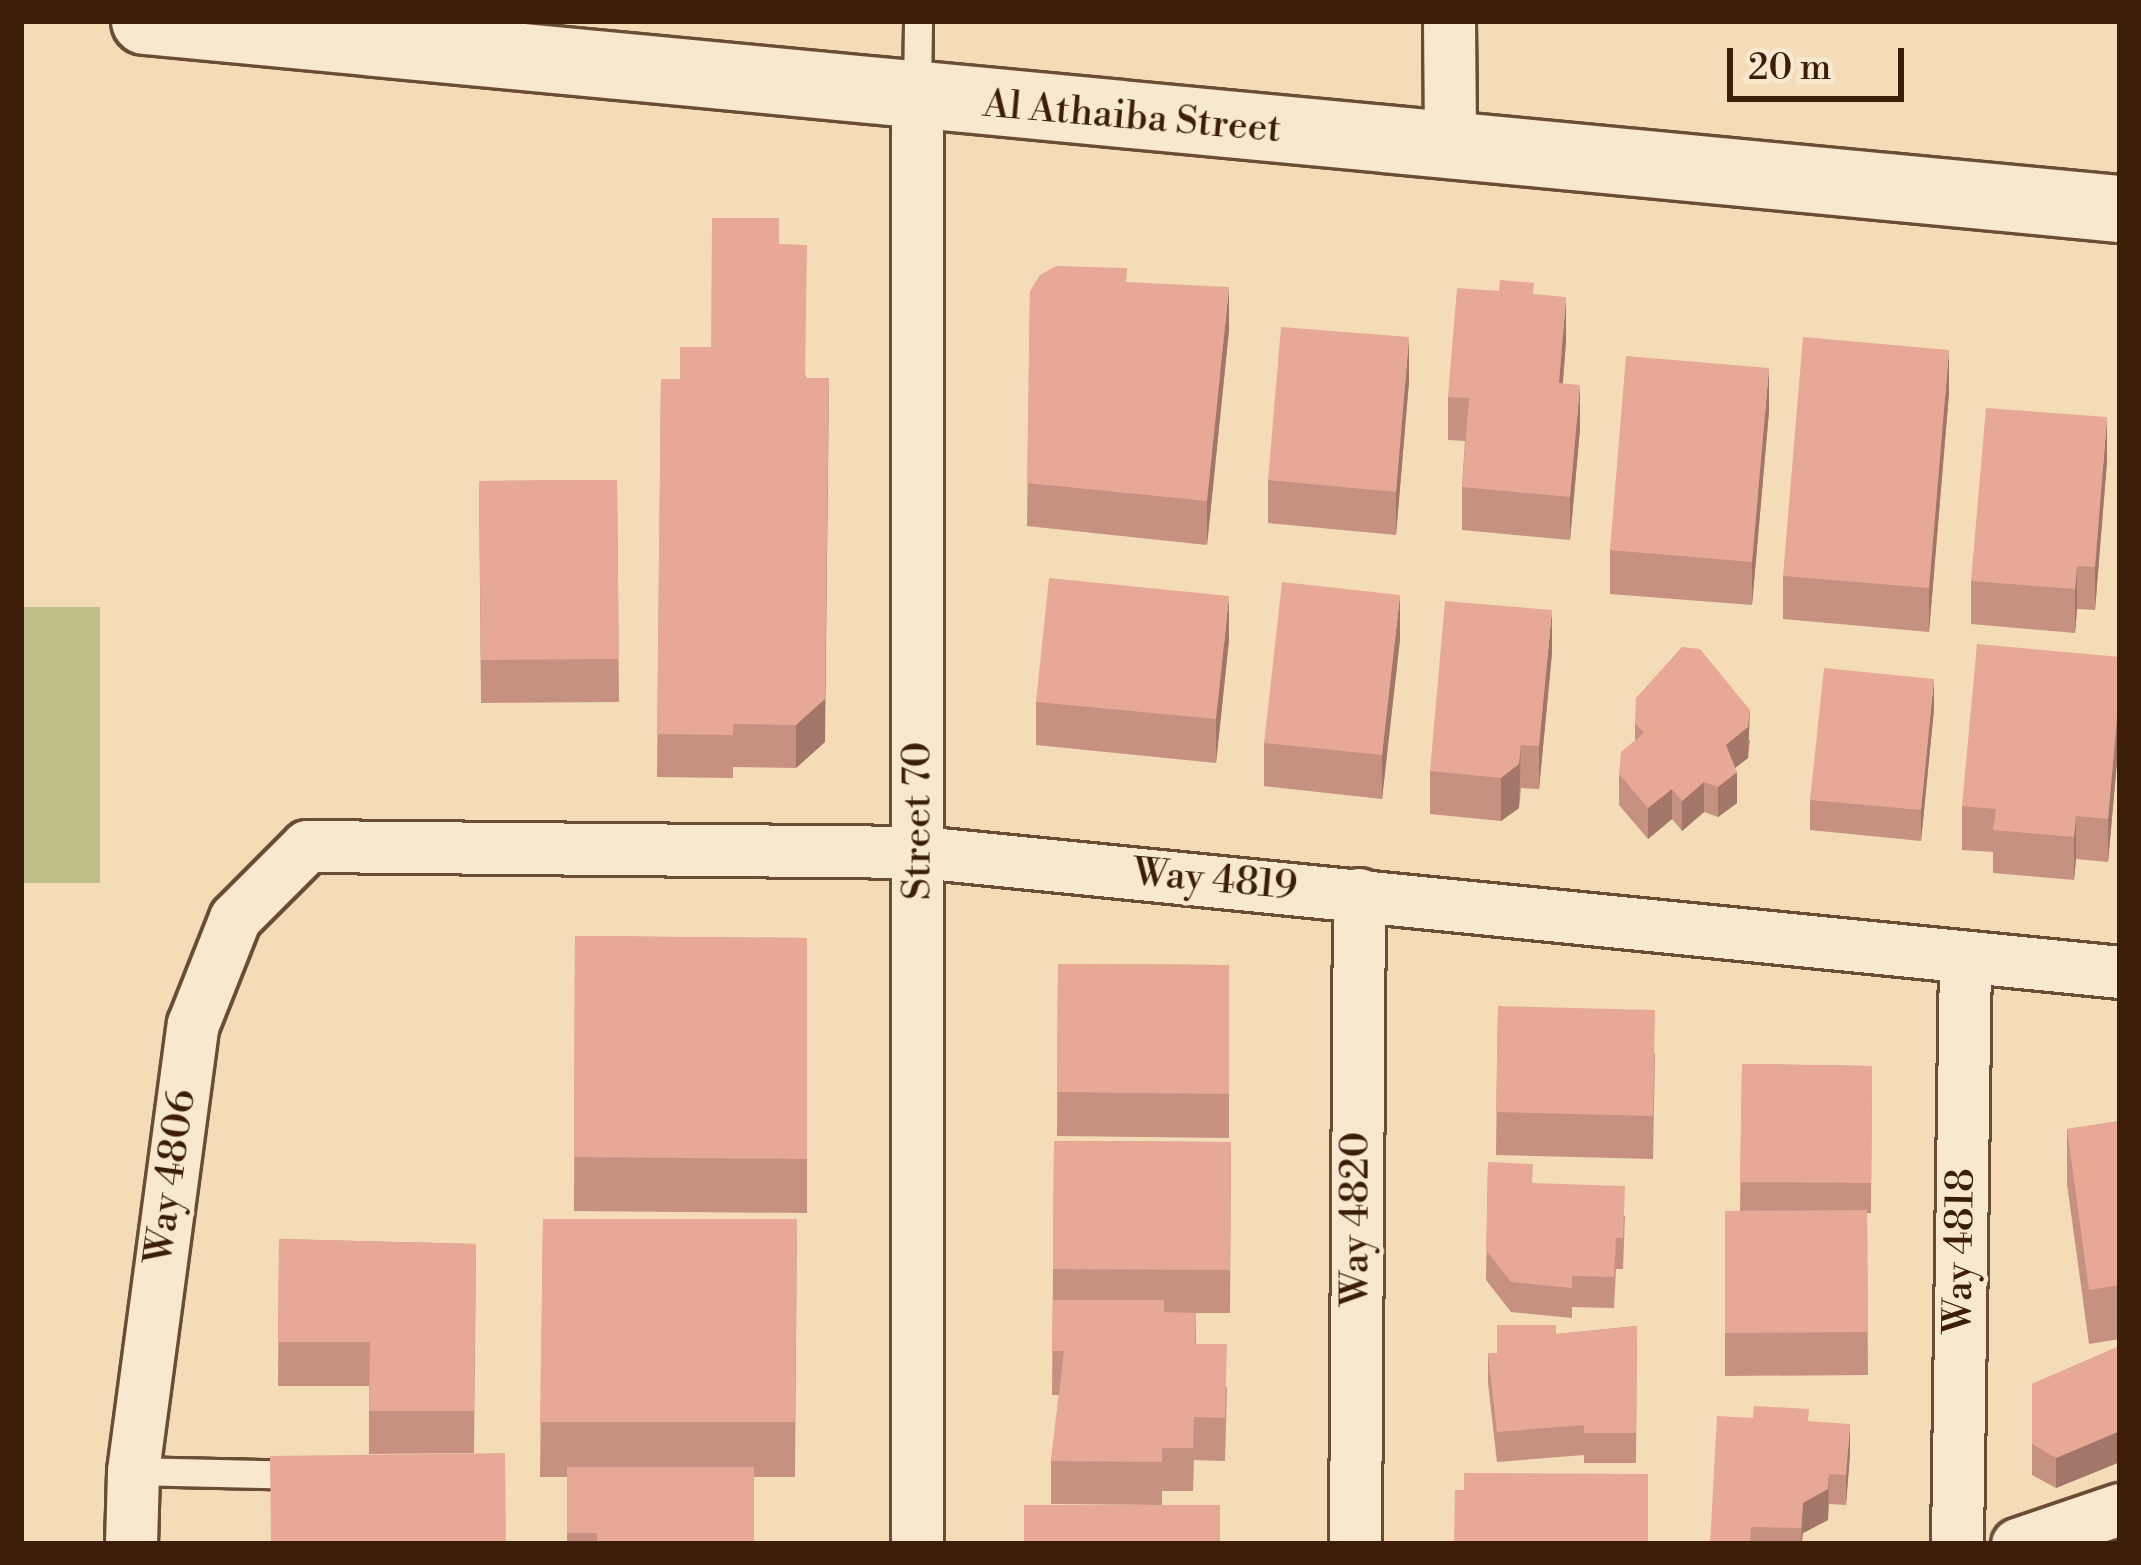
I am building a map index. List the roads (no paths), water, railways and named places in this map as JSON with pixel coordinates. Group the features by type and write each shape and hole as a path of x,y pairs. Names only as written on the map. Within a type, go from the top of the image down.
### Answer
{"street":[{"name":"Al Athaiba Street","path":"145,21 496,39 917,98 2120,209"},
{"path":"1449,21 1450,148"},
{"name":"Street 70","path":"917,98 917,1544"},
{"name":"Way 4819","path":"307,846 920,852 2120,972"},
{"name":"Way 4806","path":"131,1544 133,1471 193,1024 235,918 307,846"},
{"name":"Way 4820","path":"1355,1544 1359,894"},
{"name":"Way 4818","path":"1957,1544 1965,958"},
{"path":"2017,1544 2120,1509"}],"lane":[{"path":"917,98 918,21"},
{"path":"133,1471 335,1476"}]}
